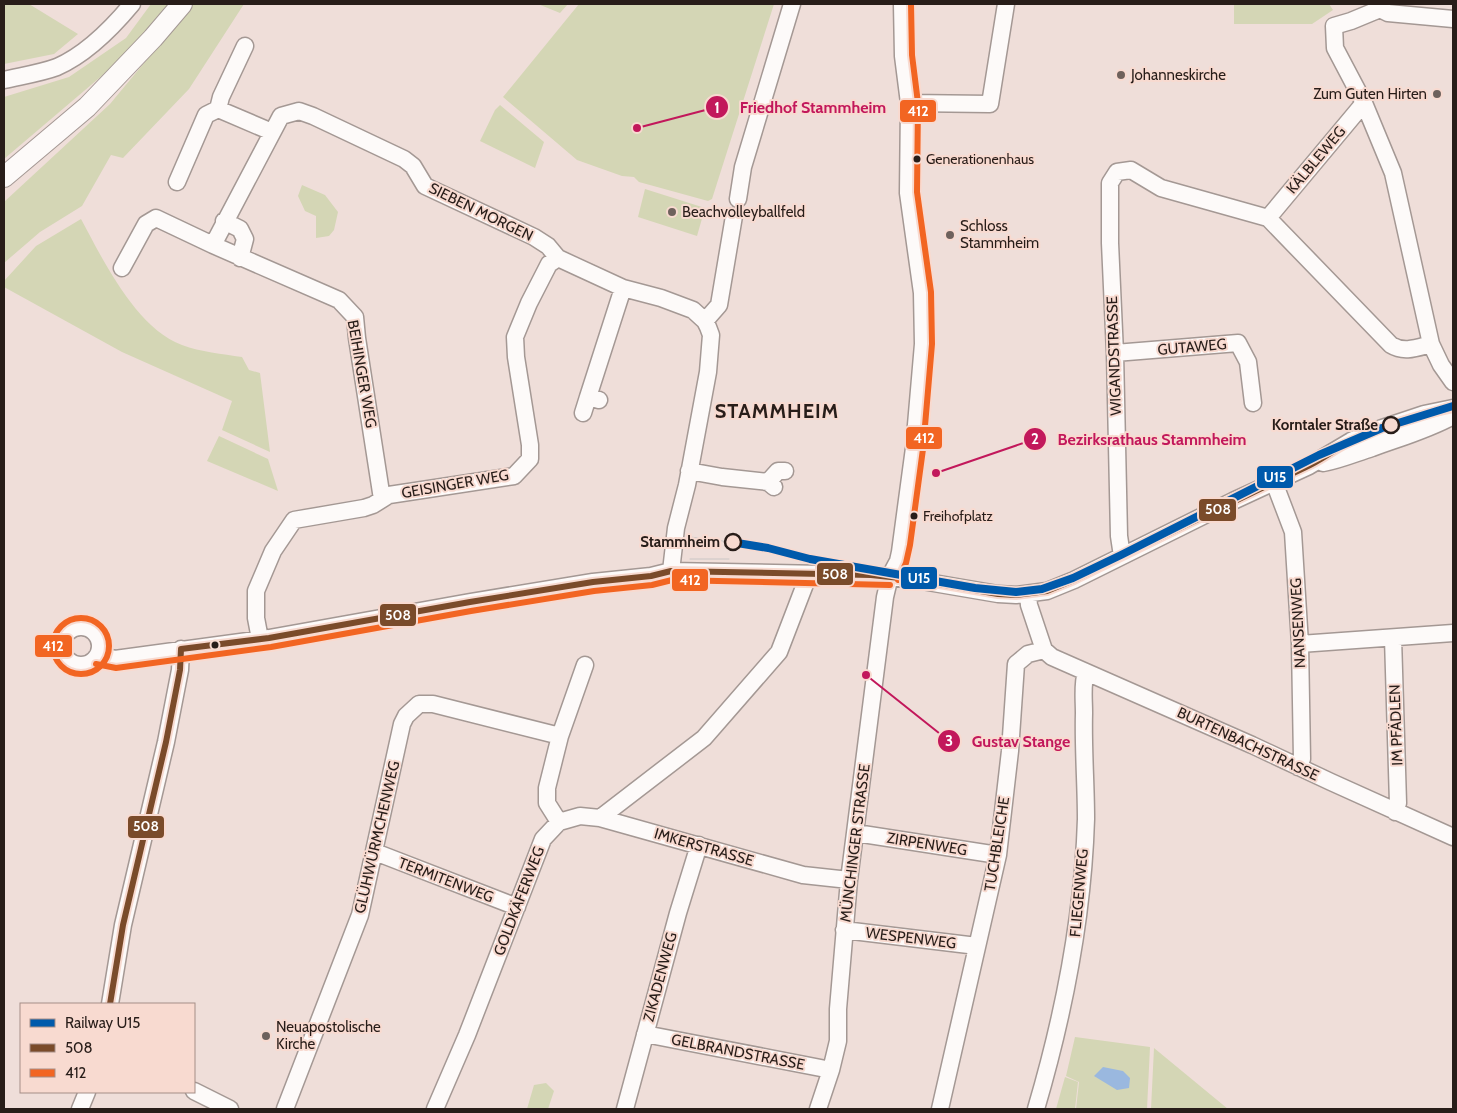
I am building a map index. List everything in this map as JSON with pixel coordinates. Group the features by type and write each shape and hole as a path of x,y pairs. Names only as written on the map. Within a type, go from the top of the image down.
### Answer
{"main road":[{"path":"4,177 86,107 153,38 182,4"}],"street":[{"path":"4,80 56,67 76,57 104,35 132,4"},
{"path":"738,199 743,167 792,4"},
{"name":"MÜNCHINGER STRASSE","path":"818,1109 838,1041 844,930 849,880 885,597 890,576 898,561 901,544 914,448 922,344 922,293 908,193 909,103 903,56 902,4"},
{"path":"909,103 990,104 1006,4"},
{"path":"1453,19 1388,13 1380,6 1351,21 1334,26 1335,48 1364,103 1393,174 1431,344 1441,365 1453,382"},
{"path":"176,182 206,116 218,108 244,46"},
{"name":"KÄLBLEWEG","path":"1268,218 1364,103"},
{"path":"218,108 272,132"},
{"name":"SIEBEN MORGEN","path":"213,244 282,116 299,111 314,116 404,159 413,166 425,186 534,237 548,246 558,258 623,288 676,303 693,310 705,321"},
{"name":"WIGANDSTRASSE","path":"1122,556 1118,536 1110,183 1116,172 1131,170 1161,188 1268,218"},
{"path":"672,571 676,528 708,372 711,335 705,321 719,305 734,216"},
{"path":"122,268 146,224 156,218 240,258 245,239 240,229 224,221"},
{"path":"1268,218 1391,345 1405,350 1431,344"},
{"name":"BEIHINGER WEG","path":"240,258 338,300 355,317 382,499"},
{"name":"GEISINGER WEG","path":"260,639 256,618 256,591 273,551 294,520 364,508 389,495 514,476 530,459 530,445 516,357 515,337 529,303 549,264 558,258"},
{"path":"583,413 593,398 623,288"},
{"name":"GUTAWEG","path":"1115,353 1238,343 1248,362 1253,403"},
{"path":"98,655 114,660 260,639 470,602 672,571 890,576 998,594 1028,595 1055,588 1309,466 1339,447 1382,428 1424,414 1453,408"},
{"path":"1309,466 1334,462 1442,422 1453,416"},
{"path":"689,472 771,484 778,471 785,471"},
{"name":"NANSENWEG","path":"1274,482 1293,532 1300,644 1302,759 1298,766"},
{"path":"600,818 704,738 779,652 809,574"},
{"path":"1028,595 1029,605 1044,650"},
{"path":"1300,644 1453,633"},
{"name":"IM PFÄDLEN","path":"1393,638 1398,803 1395,812"},
{"path":"110,1003 123,925 166,742 180,670 181,649"},
{"name":"BURTENBACHSTRASSE","path":"1044,650 1052,657 1252,745 1453,837"},
{"name":"TUCHBLEICHE","path":"940,1109 998,855 1010,750 1016,664 1028,654 1044,650"},
{"path":"559,822 547,803 547,788 560,736 585,666"},
{"name":"FLIEGENWEG","path":"1036,1109 1054,1048 1073,959 1086,819 1084,682 1086,672"},
{"name":"GLÜHWÜRMCHENWEG","path":"285,1109 360,915 402,724 406,716 419,704 433,704 560,736"},
{"name":"IMKERSTRASSE","path":"559,822 580,816 600,818 803,875 849,880"},
{"name":"GOLDKÄFERWEG","path":"435,1109 543,840 559,822"},
{"name":"ZIRPENWEG","path":"856,833 998,855"},
{"name":"ZIKADENWEG","path":"625,1109 698,845"},
{"name":"TERMITENWEG","path":"374,852 517,907"},
{"name":"WESPENWEG","path":"844,930 977,946"},
{"name":"GELBRANDSTRASSE","path":"645,1034 831,1070"},
{"path":"195,1092 230,1109"},
{"path":"80,1109 87,1093"}],"green space":[{"path":"4,4 29,4 78,34 54,54 4,64"},
{"path":"151,4 172,4 131,51 4,159 4,97 69,77 126,38"},
{"path":"193,4 244,4 189,89 123,158 111,155 82,206 40,232 4,263 4,202 110,104"},
{"path":"538,4 568,4 560,13"},
{"path":"579,4 774,4 712,199 708,201 639,182 634,177 622,176 577,160 503,97"},
{"path":"1234,4 1329,4 1333,10 1312,24 1234,24"},
{"path":"500,105 544,142 535,168 480,141 495,110"},
{"path":"302,185 325,195 338,212 334,230 329,236 316,238 316,216 305,211 298,196"},
{"name":"Beachvolleyballfeld","path":"645,189 705,208 697,236 638,217"},
{"path":"81,219 122,291 150,324 165,336 182,345 204,351 242,357 249,370 260,373 270,452 222,430 232,401 122,352 4,287 4,281 36,246"},
{"path":"219,436 268,459 278,491 207,461"},
{"path":"1075,1037 1150,1047 1147,1109 1076,1109 1079,1082 1066,1076"},
{"path":"1154,1048 1228,1109 1151,1109"},
{"path":"1065,1077 1078,1082 1075,1109 1056,1109"},
{"path":"546,1083 554,1091 548,1109 527,1109 534,1085"}],"water":[{"path":"1103,1067 1123,1071 1130,1078 1129,1088 1117,1090 1094,1076"}],"tram line":[{"path":"690,537 731,542"},
{"path":"690,559 729,559"}],"rail line":[{"name":"U15","path":"731,542 768,548 810,559 975,588 1016,592 1042,589 1073,578 1121,555 1319,455 1382,428 1453,406"}],"transit line":[{"name":"412","path":"898,580 906,563 910,545 923,449 932,344 931,292 917,192 918,103 912,55 911,4"},
{"name":"508","path":"181,649 269,638 470,602 593,582 651,576 671,571 871,575 910,579 998,594 1016,595 1047,591 1074,580 1312,464 1364,435 1401,421 1453,408"},
{"name":"412","path":"96,664 116,668 271,647 471,611 594,591 652,585 672,580 890,585"},
{"name":"412","path":"81,618 96,623 104,631 109,646 104,661 96,669 81,674 66,669 58,661 53,646 58,631 66,623 81,618"},
{"name":"508","path":"110,1003 123,925 166,742 180,670 181,649"}],"place":[{"name":"Johanneskirche","path":"1121,75"},
{"name":"Zum Guten Hirten","path":"1437,94"},
{"name":"Friedhof Stammheim","path":"637,128"},
{"name":"Generationenhaus","path":"917,159"},
{"name":"Beachvolleyballfeld","path":"672,212"},
{"name":"Schloss Stammheim","path":"950,235"},
{"name":"Korntaler Straße","path":"1391,425"},
{"name":"Bezirksrathaus Stammheim","path":"936,473"},
{"name":"Freihofplatz","path":"914,516"},
{"name":"Stammheim","path":"733,542"},
{"name":"Gustav Stange","path":"866,675"},
{"name":"Neuapostolische Kirche","path":"266,1036"}],"district":[{"name":"STAMMHEIM","path":"777,411"}]}
